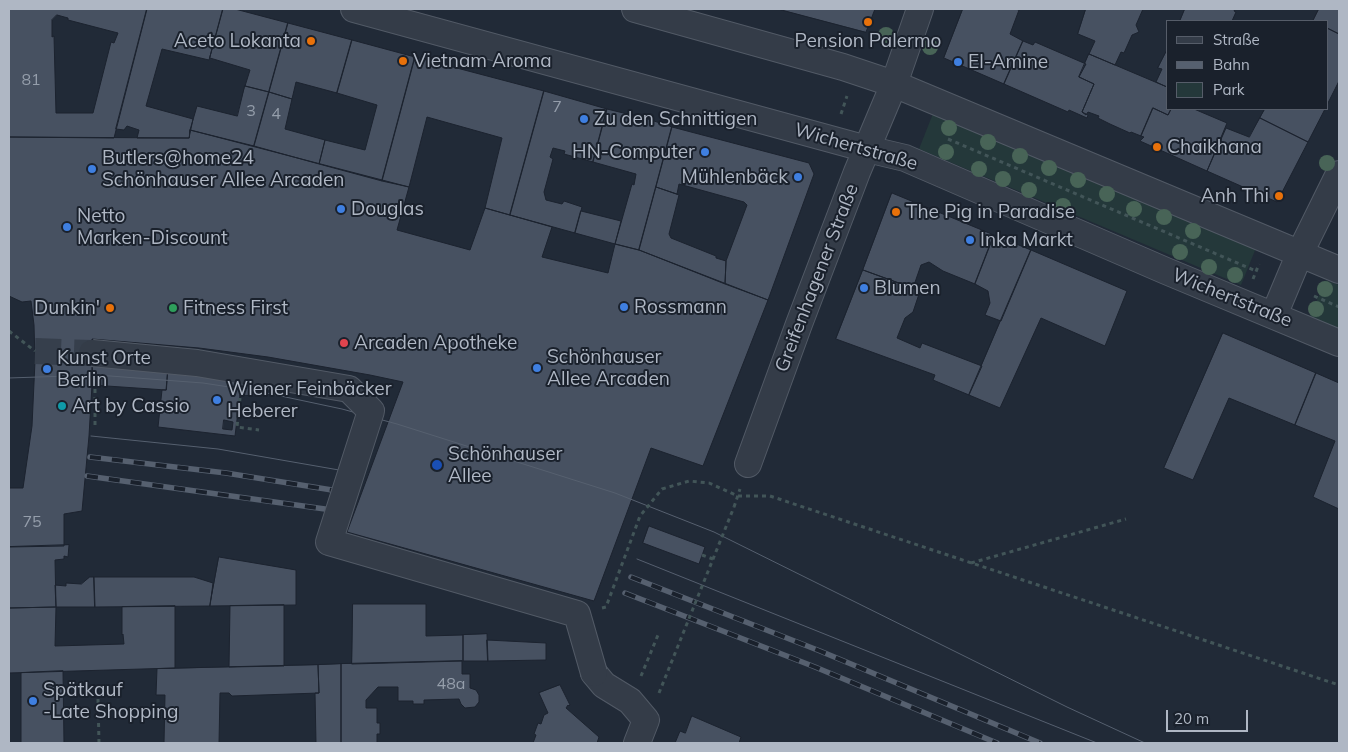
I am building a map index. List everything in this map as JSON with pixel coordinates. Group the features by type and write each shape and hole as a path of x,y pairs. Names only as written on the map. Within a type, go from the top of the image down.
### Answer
{"street":[{"name":"Wichertstraße","path":"354,9 905,158 1166,271 1339,343"},
{"path":"635,9 843,67 894,84 1339,270"},
{"name":"Greifenhagener Straße","path":"748,464 866,149 894,84 920,9"},
{"path":"1274,315 1300,253 1339,174"},
{"path":"92,353 197,364 349,389 371,411 329,542 577,614 594,673 604,685 630,701 642,731"}],"path":[{"path":"839,120 848,92"},
{"path":"944,137 1256,271"},
{"path":"1084,208 1090,193"},
{"path":"1253,280 1262,258"},
{"path":"1312,302 1314,296 1339,307"},
{"path":"9,331 35,351"},
{"path":"95,381 95,429"},
{"path":"241,391 237,427 259,430"},
{"path":"577,614 606,607 640,516 662,489 689,481 709,483 738,496 770,496 1339,685"},
{"path":"659,693 734,507"},
{"path":"970,563 1126,519"},
{"path":"702,555 713,559"},
{"path":"638,684 658,635"},
{"path":"98,699 99,743"}],"green space":[{"path":"934,111 1256,248 1241,285 919,149"},
{"path":"1326,280 1339,285 1339,331 1309,318"}],"building":[{"path":"9,9 147,9 114,138 9,137","holes":["57,15 68,18 68,20 118,33 114,43 111,42 93,113 56,113 52,20"]},
{"path":"147,9 223,9 209,60 162,49 146,106 193,119 189,138 137,138 139,130 127,126 124,130 116,129"},
{"path":"223,9 235,9 288,23 269,92 245,86 250,70 210,58"},
{"path":"778,9 875,9 866,32"},
{"path":"963,9 1019,10 1010,34 1023,41 1004,84 944,58"},
{"path":"1086,9 1143,9 1136,25 1139,32 1132,35 1124,53 1121,52 1115,65 1089,54 1095,41 1078,34"},
{"path":"1185,9 1235,9 1234,11 1236,12 1232,20 1180,20"},
{"path":"1319,9 1339,9 1339,34 1328,28 1328,20 1314,20"},
{"path":"288,23 352,40 337,93 296,82 292,99 269,92"},
{"path":"1328,28 1339,34 1339,81 1328,103"},
{"path":"352,40 415,57 382,181 319,164 325,140 365,150 377,105 337,93"},
{"path":"1023,41 1033,45 1035,42 1086,64 1079,77 1094,84 1082,112 1088,115 1087,118 1069,110 1068,112 1004,84"},
{"path":"1166,52 1166,87 1156,82 1162,69 1158,68"},
{"path":"1089,54 1166,87 1166,110 1170,110 1168,115 1153,108 1141,136 1130,133 1098,118 1099,116 1088,112 1086,115 1082,112 1094,84 1079,77"},
{"path":"415,57 544,91 510,215 485,208 502,138 427,117 409,187 382,181"},
{"path":"245,86 269,92 254,146 190,130 197,106 237,116"},
{"path":"544,91 607,109 593,162 564,154 565,151 553,148 550,157 553,159 544,192 546,200 562,204 564,201 582,207 575,233 510,215"},
{"path":"269,92 292,99 285,129 325,140 319,164 254,146"},
{"path":"1153,108 1168,115 1170,110 1196,110 1227,123 1207,171 1140,141 1144,137 1141,136"},
{"path":"607,109 672,127 639,250 615,244 636,174 593,162"},
{"path":"1264,110 1324,110 1308,142 1260,118"},
{"path":"1260,118 1308,142 1277,202 1207,171 1226,128 1249,137"},
{"path":"672,127 809,163 814,174 768,300 725,284 726,261 747,205 744,202 679,184 677,194 656,187"},
{"name":"Schönhauser Allee Arcaden","path":"190,130 409,187 397,230 470,250 485,208 552,227 542,257 608,273 615,244 639,250 768,300 703,466 651,448 594,601 347,532 403,382 268,357 199,348 92,339 92,385 82,511 64,514 64,546 9,547 9,488 23,488 32,426 35,361 31,301 22,302 9,296 9,137 189,138"},
{"path":"656,187 679,195 669,234 671,238 726,261 725,284 639,250"},
{"path":"892,193 994,235 975,284 943,271 929,262 921,265 913,288 863,270"},
{"path":"581,211 621,221 615,244 575,233"},
{"path":"994,235 1031,250 1001,321 985,315 990,303 988,291 975,284"},
{"path":"1031,250 1127,291 1105,346 1041,318 1000,408 969,395"},
{"path":"863,270 920,291 913,312 905,318 897,338 920,348 922,343 982,366 969,395 933,380 935,375 836,339"},
{"path":"1223,333 1316,373 1295,425 1229,398 1193,480 1164,468"},
{"path":"93,362 168,369 166,390 92,385"},
{"path":"168,369 274,386 256,396 240,395 235,436 158,427 162,390 166,390"},
{"path":"1316,373 1339,383 1339,509 1313,497 1335,441 1295,425"},
{"path":"224,420 233,422 232,430 223,429"},
{"path":"649,526 705,547 699,564 643,543"},
{"path":"69,545 68,557 64,556 64,559 55,560 56,607 9,608 9,547"},
{"path":"219,557 296,570 296,605 210,606"},
{"path":"90,577 94,577 95,607 56,607 55,585 66,586 66,583 81,584"},
{"path":"94,577 194,577 213,583 210,606 95,607"},
{"path":"353,604 426,604 426,636 463,635 463,661 352,664"},
{"path":"284,605 284,666 229,667 230,606"},
{"path":"175,606 175,668 9,673 9,608 56,607 55,646 124,644 122,635 122,607"},
{"path":"487,634 488,661 463,661 463,635"},
{"path":"487,640 546,643 546,660 488,661"},
{"path":"462,661 462,674 470,674 470,688 476,690 479,695 479,702 475,707 465,708 459,699 424,700 424,704 413,704 413,701 398,701 398,687 378,687 366,700 366,708 377,708 377,723 380,723 380,734 377,734 377,743 341,743 341,664"},
{"path":"341,664 341,743 316,743 315,693 319,693 318,665"},
{"path":"318,665 319,693 232,696 229,693 220,693 219,743 164,743 165,695 156,695 157,669"},
{"path":"63,671 64,743 21,743 21,673"},
{"path":"560,685 570,705 566,708 599,737 597,743 533,743 538,723 541,724 544,715 548,713 539,693"},
{"path":"692,716 741,737 739,743 675,743 680,731 685,733"}],"tunnel":[{"path":"35,351 92,353"}],"tram line":[{"path":"9,378 97,375 203,383 262,392 342,409 397,424 615,493 714,532 1067,707 1145,743"},
{"path":"91,436 218,449 339,470"},
{"path":"637,559 1097,743"}],"railway":[{"path":"90,457 226,473 332,490"},
{"path":"87,476 325,509"},
{"path":"631,577 820,651 1040,743"},
{"path":"625,593 815,667 997,743"}],"place":[{"name":"Pension Palermo","path":"868,22"},
{"name":"Aceto Lokanta","path":"311,41"},
{"name":"Vietnam Aroma","path":"403,61"},
{"name":"El-Amine","path":"958,62"},
{"name":"Zu den Schnittigen","path":"584,119"},
{"name":"Chaikhana","path":"1157,147"},
{"name":"HN-Computer","path":"705,152"},
{"name":"Butlers@home24 Schönhauser Allee Arcaden","path":"92,169"},
{"name":"Mühlenbäck","path":"798,177"},
{"name":"Anh Thi","path":"1279,196"},
{"name":"Douglas","path":"341,209"},
{"name":"The Pig in Paradise","path":"896,212"},
{"name":"Netto Marken-Discount","path":"67,227"},
{"name":"Inka Markt","path":"970,240"},
{"name":"Blumen","path":"864,288"},
{"name":"Rossmann","path":"624,307"},
{"name":"Dunkin'","path":"110,308"},
{"name":"Fitness First","path":"173,308"},
{"name":"Arcaden Apotheke","path":"344,343"},
{"name":"Schönhauser Allee Arcaden","path":"537,368"},
{"name":"Kunst Orte Berlin","path":"47,369"},
{"name":"Wiener Feinbäcker Heberer","path":"217,400"},
{"name":"Art by Cassio","path":"62,406"},
{"name":"Schönhauser Allee","path":"437,465"},
{"name":"Spätkauf -Late Shopping","path":"33,701"}]}
